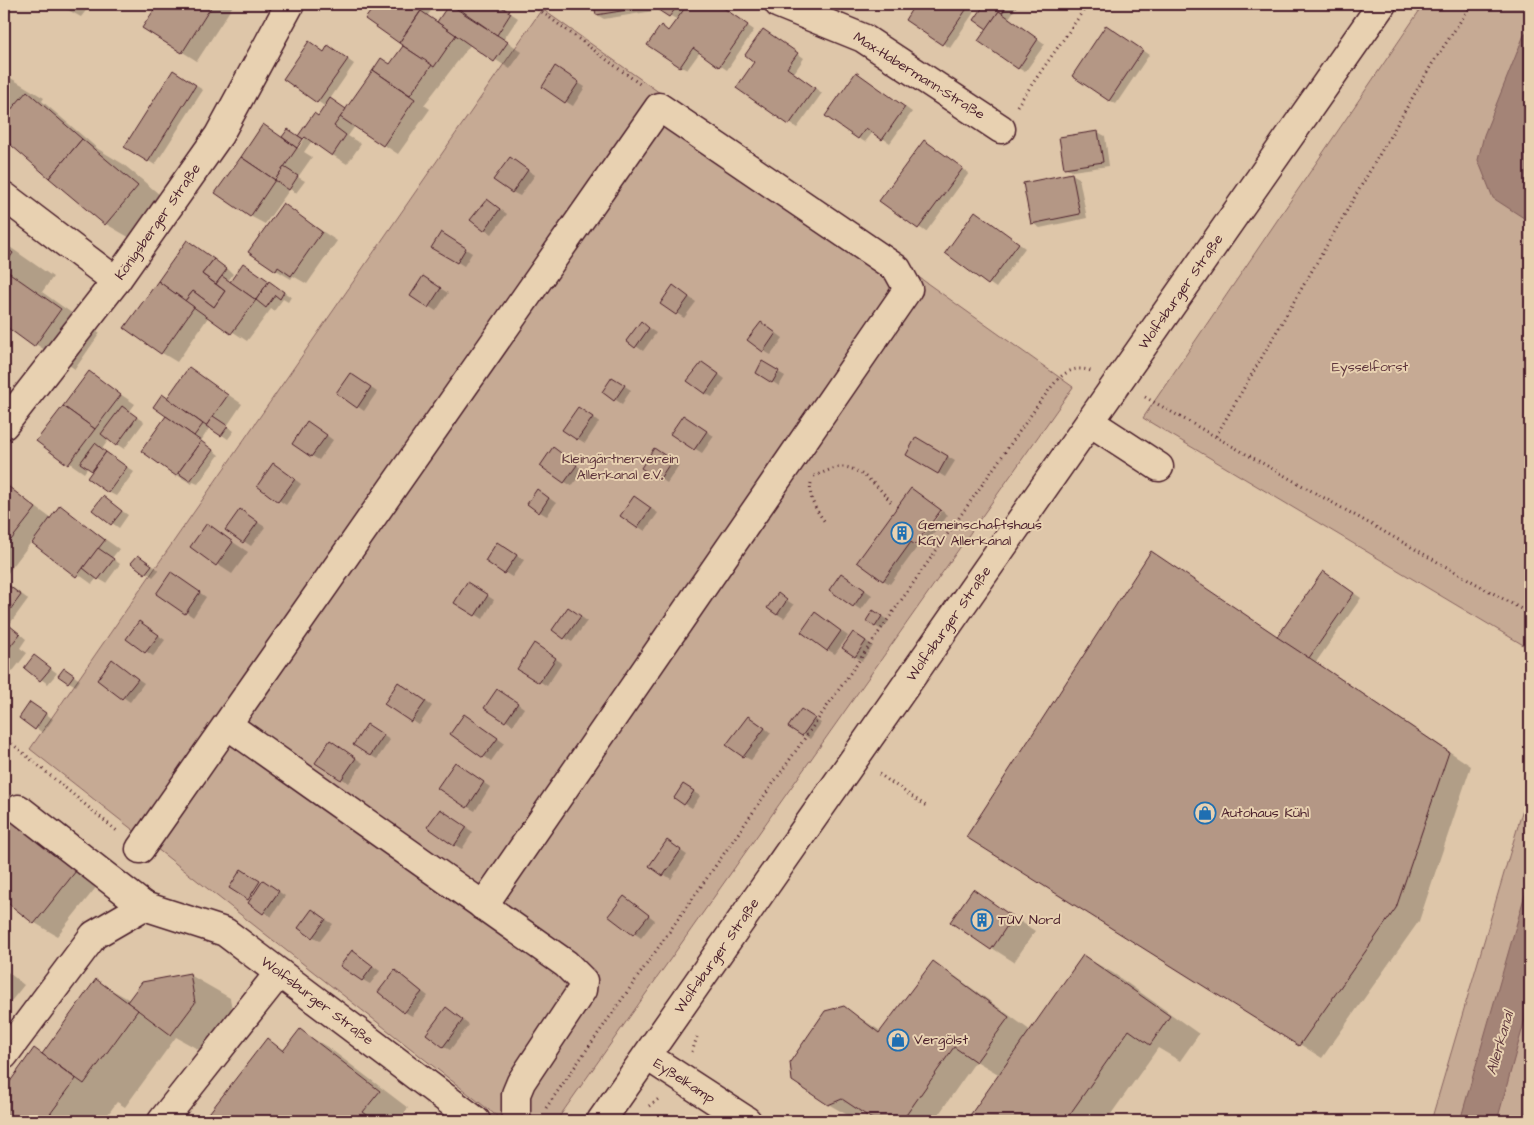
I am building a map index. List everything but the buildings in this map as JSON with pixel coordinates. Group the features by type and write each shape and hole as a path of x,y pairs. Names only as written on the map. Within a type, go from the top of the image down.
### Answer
{"street":[{"name":"Königsberger Straße","path":"4,425 116,281 219,135 290,4"},
{"name":"Max-Habermann-Straße","path":"779,4 862,38 1009,119"},
{"name":"Wolfsburger Straße","path":"601,1121 1382,4"},
{"path":"140,850 229,726 659,107 897,269 908,289 483,906"},
{"path":"4,196 116,281"},
{"path":"1090,422 1159,467"},
{"path":"229,726 566,964 583,981 582,990 521,1082 516,1094 529,1118"},
{"path":"4,1056 94,935 144,906 19,808"},
{"name":"Wolfsburger Straße","path":"144,906 225,932 476,1121"},
{"path":"162,1121 279,973"},
{"name":"Eyßelkamp","path":"647,1056 725,1094 747,1121"}],"path":[{"path":"1009,119 1088,4"},
{"path":"1216,436 1432,64 1472,4"},
{"path":"538,9 658,97 659,107"},
{"path":"529,1118 1040,402 1056,382 1069,370 1081,367 1091,371"},
{"path":"1145,397 1530,614"},
{"path":"825,522 817,511 809,493 812,477 842,466 851,468 881,488 891,502"},
{"path":"4,737 140,850"},
{"path":"877,772 926,806"}],"green space":[{"name":"Eysselforst","path":"1424,4 1530,4 1530,649 1143,418"},
{"name":"Kleingärtnerverein Allerkanal e.V.","path":"542,9 1073,387 557,1120 503,1121 30,749"},
{"path":"1530,785 1530,1121 1431,1121"}],"water":[{"path":"1530,28 1530,222 1493,198 1478,160 1484,135 1524,35"},
{"name":"Allerkanal","path":"1530,877 1530,1001 1497,1121 1460,1121"}],"place":[{"name":"Gemeinschaftshaus KGV Allerkanal","path":"902,533"},
{"name":"Autohaus Kühl","path":"1205,813"},
{"name":"TÜV Nord","path":"982,920"},
{"name":"Vergölst","path":"898,1040"}]}
